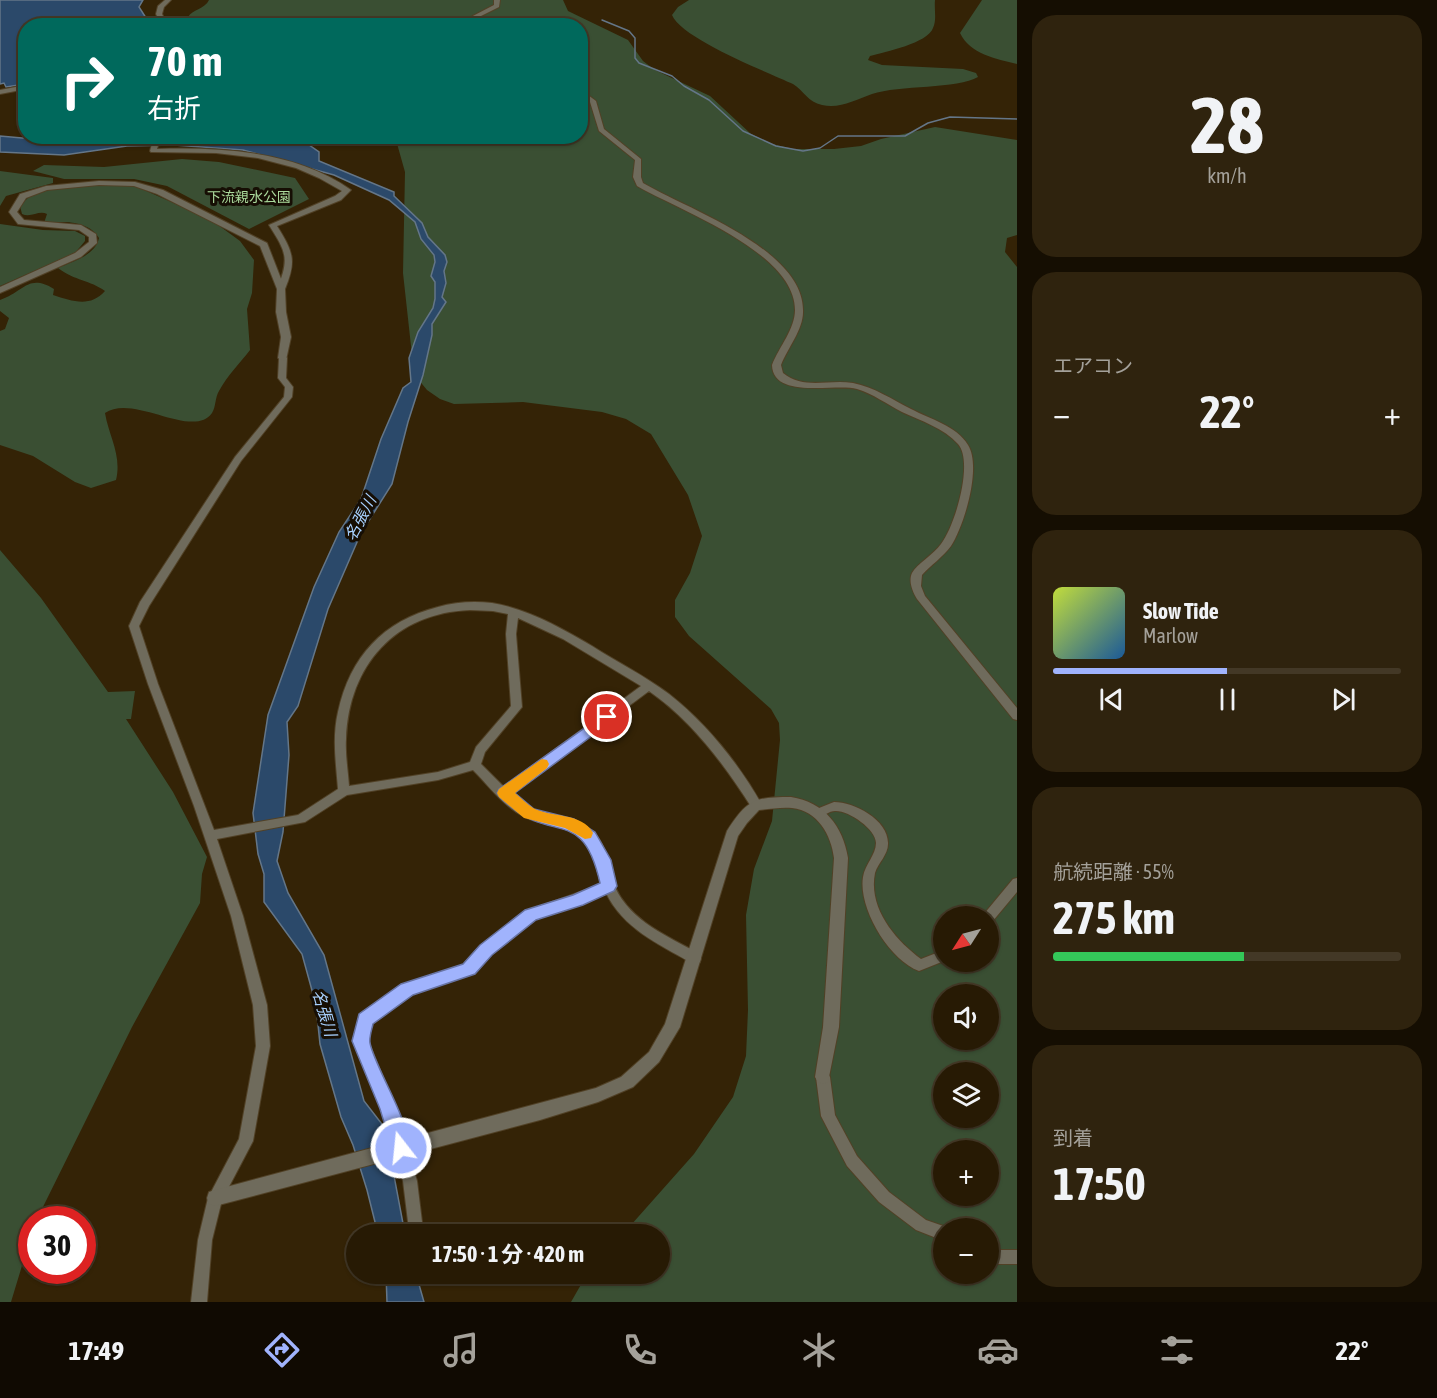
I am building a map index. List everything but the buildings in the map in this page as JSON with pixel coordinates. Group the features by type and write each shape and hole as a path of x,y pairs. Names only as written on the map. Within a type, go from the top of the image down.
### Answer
{"street":[{"path":"161,18 159,14 161,6 168,0"},
{"path":"473,18 497,6 497,0"},
{"path":"0,92 18,89"},
{"path":"588,97 593,100 601,130 638,159 637,177 640,184 728,231 772,260 794,287 799,310 793,336 777,362 777,371 781,377 802,386 845,385 867,390 942,429 964,444 969,454 970,466 953,534 934,559 917,574 916,586 931,610 1017,716"},
{"path":"156,144 153,151 221,150 250,154 310,172 347,190 338,198 273,225 288,250 291,266 281,289"},
{"path":"0,290 78,255 93,243 93,236 81,228 21,222 13,212 23,196 46,189 118,182 149,186 264,245 281,289 281,312 286,337 282,378 289,387 288,397 238,459 144,605 134,626 237,916 260,1005 263,1046 246,1141 215,1198 205,1240 199,1302"},
{"path":"344,791 340,738 344,711 357,671 381,638 405,621 432,610 462,606 492,607 551,628 666,698 691,721 740,779 756,805"},
{"path":"475,765 480,750 517,707 511,634 513,613"},
{"path":"504,793 648,686"},
{"path":"210,835 301,819 344,791 438,776 475,765"},
{"path":"475,765 530,814 569,823 590,836 603,860 609,886 621,909 641,927 695,958"},
{"path":"215,1198 550,1109 598,1095 627,1082 654,1057 672,1027 732,835 742,819 756,805 795,803 818,813 833,827 840,842 831,1028 823,1077 828,1116 852,1161 884,1197 921,1225 933,1230"},
{"path":"818,813 835,806 846,808 875,827 882,838 882,848 870,870 869,890 874,912 897,948 919,965 933,960"},
{"path":"998,906 1017,883"},
{"path":"416,1224 410,1180 401,1148 389,1109 361,1041 366,1020 407,990 469,969 486,950 531,915 577,900 609,886"},
{"path":"999,1257 1017,1257"}],"green space":[{"path":"209,0 563,0 568,11 582,18 188,18"},
{"path":"689,0 935,0 935,22 929,33 905,46 870,56 868,60 882,65 963,69 976,73 978,77 957,83 883,91 841,105 817,104 793,84 726,54 691,34 672,15 678,7"},
{"path":"982,0 1017,0 1017,64 992,58 977,51 964,40 960,33"},
{"path":"588,21 628,40 643,61 655,70 710,96 751,134 772,144 793,149 834,149 861,146 881,139 935,127 1017,140 1017,235 1007,238 1005,252 1017,267 1017,1302 571,1302 581,1284 670,1284 670,1224 632,1224 694,1154 733,1097 746,1056 748,1010 746,915 754,869 772,821 780,740 779,723 771,709 689,636 675,617 675,600 690,573 702,536 688,495 651,434 626,419 602,412 523,402 454,404 440,399 427,390 418,379 412,355 403,273 405,172 397,144 588,144"},
{"name":"下流親水公園","path":"182,159 219,162 295,178 309,199 249,229 167,186 134,179 64,179 33,171 44,165 104,167"},
{"path":"0,171 53,178 53,183 6,196 0,206"},
{"path":"103,184 135,186 210,219 240,241 254,260 252,293 247,309 250,350 222,385 212,413 203,420 191,422 131,408 117,408 105,413 116,454 116,480 91,488 75,482 33,456 0,445 0,331 5,329 9,318 0,311 0,300 32,283 54,289 53,295 80,302 93,300 105,291 70,276 58,268 83,257 93,249 99,238 94,232 74,223 44,223 47,214 22,214 20,206 27,199 47,189"},
{"path":"0,224 43,230 75,231 85,236 85,241 75,253 0,286"},
{"path":"0,550 41,598 108,692 135,691 131,719 126,719 173,792 207,857 202,874 200,903 132,1027 43,1206 18,1206 18,1279 11,1302 0,1302"}],"water":[{"path":"0,0 143,0 139,7 146,18 18,18 18,85 6,87 4,83 0,84"},
{"name":"名張川","path":"0,136 18,138 18,144 305,144 319,152 319,161 394,192 394,196 422,223 428,237 445,255 446,283 442,297 446,302 432,324 432,335 423,375 392,484 361,533 328,609 298,706 287,722 289,755 283,832 277,861 288,893 324,955 364,1101 385,1128 403,1224 376,1224 367,1190 353,1145 341,1117 320,1044 316,1005 302,954 264,902 264,874 258,854 253,813 268,715 314,587 339,532 361,499 381,439 403,388 411,382 409,358 418,332 433,308 435,299 435,282 431,276 435,262 434,255 421,239 415,222 389,200 334,175 243,150 174,145 127,146 64,155 0,152"},
{"path":"386,1284 419,1284 424,1302 387,1302"}],"waterway":[{"path":"602,20 629,31 635,38 635,58 639,63 672,76 684,86 709,100 743,131 776,146 803,151 820,148 838,136 905,136 928,123 950,117 1017,119"}],"slow traffic":[{"path":"542,764 504,793 530,814 569,823 585,833"}],"route":[{"path":"401,1148 389,1109 361,1041 366,1020 407,990 469,969 486,950 531,915 577,900 609,886 603,860 590,836 569,823 530,814 504,793 607,717"}]}
